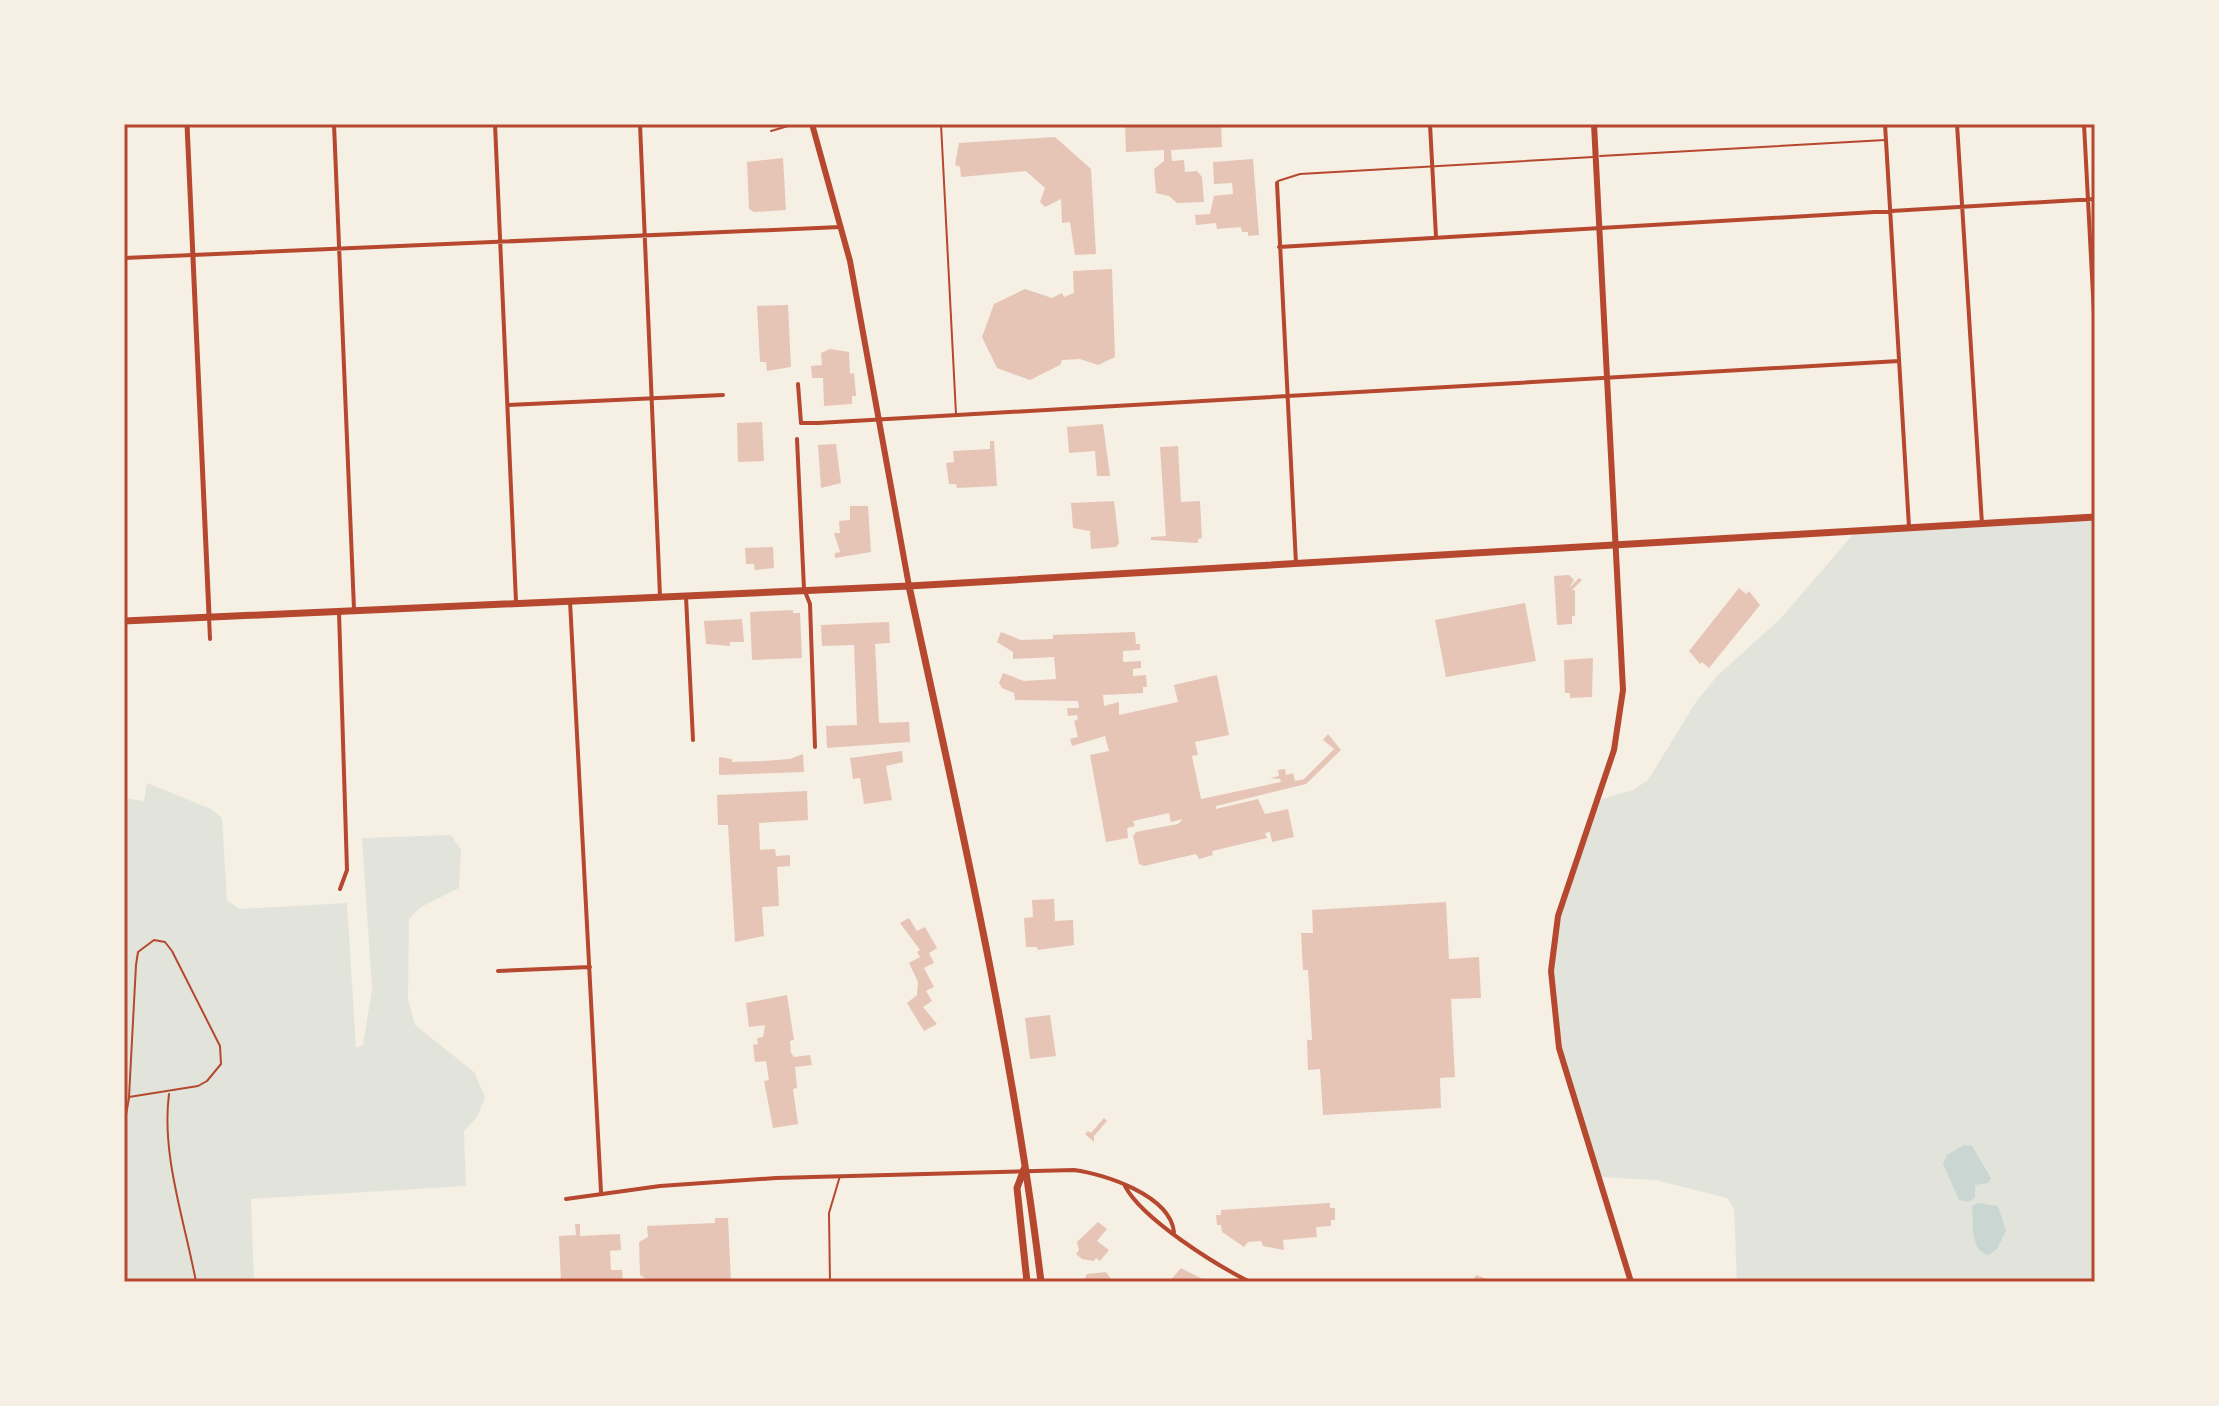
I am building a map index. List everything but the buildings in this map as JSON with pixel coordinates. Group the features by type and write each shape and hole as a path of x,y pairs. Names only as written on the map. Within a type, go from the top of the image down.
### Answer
{"main road":[{"path":"812,124 843,227 909,586 984,930 1024,1169 1030,1188 1041,1282"},
{"path":"1594,124 1623,676 1618,731 1566,885 1558,916 1551,971 1559,1048 1631,1282"},
{"path":"124,621 339,609 909,586 2095,517"},
{"path":"1024,1169 1017,1188 1027,1282"}],"street":[{"path":"187,124 210,639"},
{"path":"334,124 354,609"},
{"path":"495,124 516,602"},
{"path":"640,124 660,596"},
{"path":"1430,124 1436,237"},
{"path":"1885,124 1909,527"},
{"path":"1957,124 1982,524"},
{"path":"2084,124 2095,333"},
{"path":"1277,183 1296,564"},
{"path":"1279,247 2095,199"},
{"path":"124,258 843,227"},
{"path":"798,384 801,423 1899,361"},
{"path":"508,405 723,395"},
{"path":"797,439 804,589 810,604 815,747"},
{"path":"686,595 693,740"},
{"path":"570,601 601,1192"},
{"path":"339,609 347,870 340,889"},
{"path":"498,971 590,967"},
{"path":"566,1199 685,1183 1024,1169 1088,1172 1145,1194 1170,1219 1174,1232"},
{"path":"1125,1186 1153,1218 1195,1250 1250,1282"}],"lane":[{"path":"771,131 795,124"},
{"path":"941,124 957,415"},
{"path":"1277,183 1293,174 1886,140"},
{"path":"830,1282 829,1213 840,1175"}],"path":[{"path":"124,1126 129,1097 138,952 154,940 165,942 222,1054 221,1064 207,1081 169,1092 129,1097"},
{"path":"169,1092 167,1116 172,1157 196,1282"}],"shaded area":[{"path":"2095,517 2095,1282 1737,1282 1734,1208 1727,1198 1656,1180 1598,1177 1578,1113 1554,1014 1552,947 1558,914 1592,809 1602,799 1633,790 1648,780 1696,702 1717,676 1780,619 1857,530"},
{"path":"147,783 211,809 222,818 227,900 239,909 347,903 356,1048 363,1045 372,989 362,838 451,835 461,850 459,888 421,907 409,919 408,1000 415,1025 474,1072 485,1097 477,1117 464,1131 466,1186 251,1199 254,1282 124,1282 124,798 144,801"},
{"path":"1964,1145 1972,1146 1991,1178 1988,1183 1975,1185 1975,1197 1969,1202 1959,1200 1943,1164 1947,1155"},
{"path":"1978,1203 1998,1206 2006,1231 1997,1249 1988,1255 1975,1241 1972,1206"}]}
